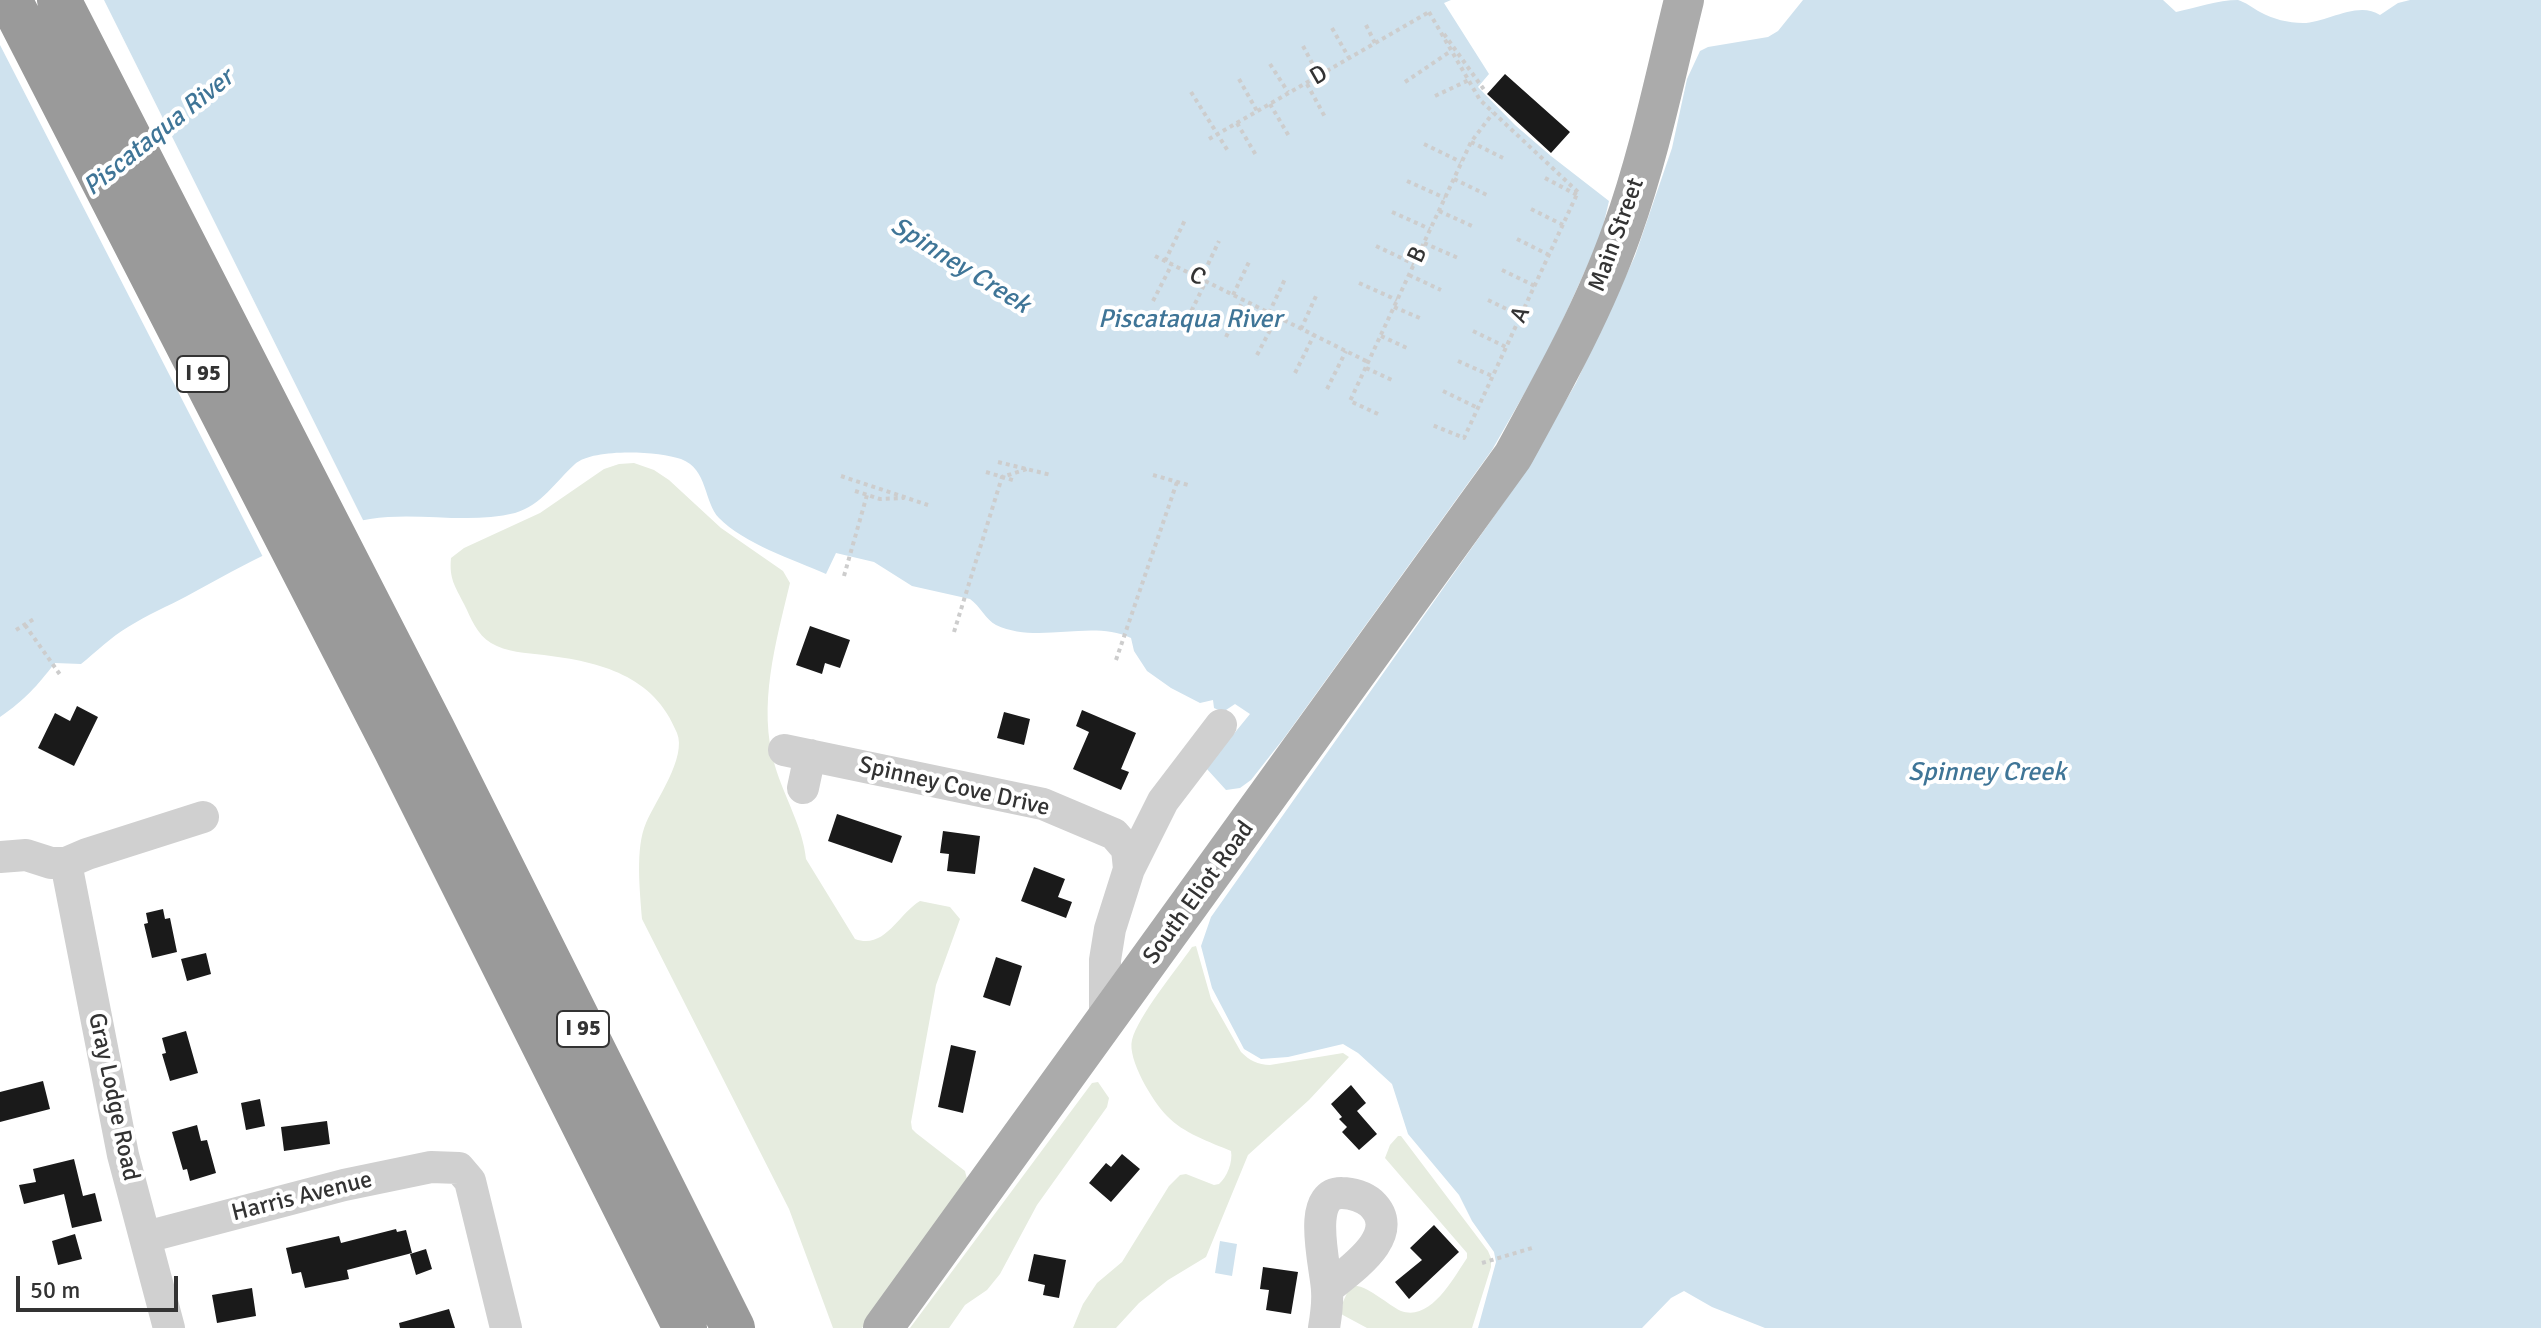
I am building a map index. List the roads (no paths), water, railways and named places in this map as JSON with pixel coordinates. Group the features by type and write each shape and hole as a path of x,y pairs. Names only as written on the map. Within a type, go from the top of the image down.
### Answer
{"highway":[{"name":"I 95","path":"10,0 388,735 685,1328"},
{"name":"I 95","path":"59,0 433,729 733,1328"}],"main road":[{"name":"Main Street","path":"1513,456 1580,331 1623,230 1657,113 1684,0"},
{"name":"South Eliot Road","path":"883,1328 1513,456"}],"street":[{"path":"1105,1023 1105,960 1110,929 1129,869 1163,801 1221,725"},
{"name":"Spinney Cove Drive","path":"803,788 797,753 1043,804 1114,834 1127,849 1129,869"},
{"path":"0,857 26,855 51,863 66,863 203,817"},
{"name":"Gray Lodge Road","path":"66,863 123,1155 169,1328"},
{"name":"Harris Avenue","path":"146,1237 344,1185 431,1167 459,1168 470,1181 506,1328"},
{"path":"1324,1328 1327,1289"}],"water":[{"name":"Piscataqua River","path":"0,0 1451,0 1444,3 1489,74 1478,87 1515,125 1609,201 1601,235 1566,313 1544,359 1492,450 1284,738 1251,780 1240,788 1226,790 1206,768 1250,714 1235,704 1223,712 1214,708 1213,700 1200,703 1171,688 1147,671 1134,651 1131,638 1099,631 1012,631 992,623 970,599 912,586 874,562 836,553 826,574 770,550 729,527 714,512 701,478 690,464 671,456 642,453 610,453 584,459 575,464 541,499 515,513 479,518 406,516 370,519 298,540 253,560 135,623 81,664 55,663 30,692 0,717"},
{"name":"Spinney Creek","path":"1803,0 2163,0 2176,12 2238,0 2275,19 2303,23 2352,11 2371,11 2380,15 2398,3 2410,0 2541,0 2541,1328 1765,1328 1712,1307 1684,1291 1671,1298 1642,1328 1478,1328 1496,1262 1494,1252 1472,1221 1459,1195 1408,1134 1392,1084 1358,1053 1343,1044 1288,1057 1261,1059 1244,1049 1212,988 1201,946 1211,917 1507,498 1576,383 1635,256 1672,148 1687,79 1700,51 1768,37 1778,31"},
{"path":"1220,1241 1237,1244 1232,1276 1215,1273"}]}
